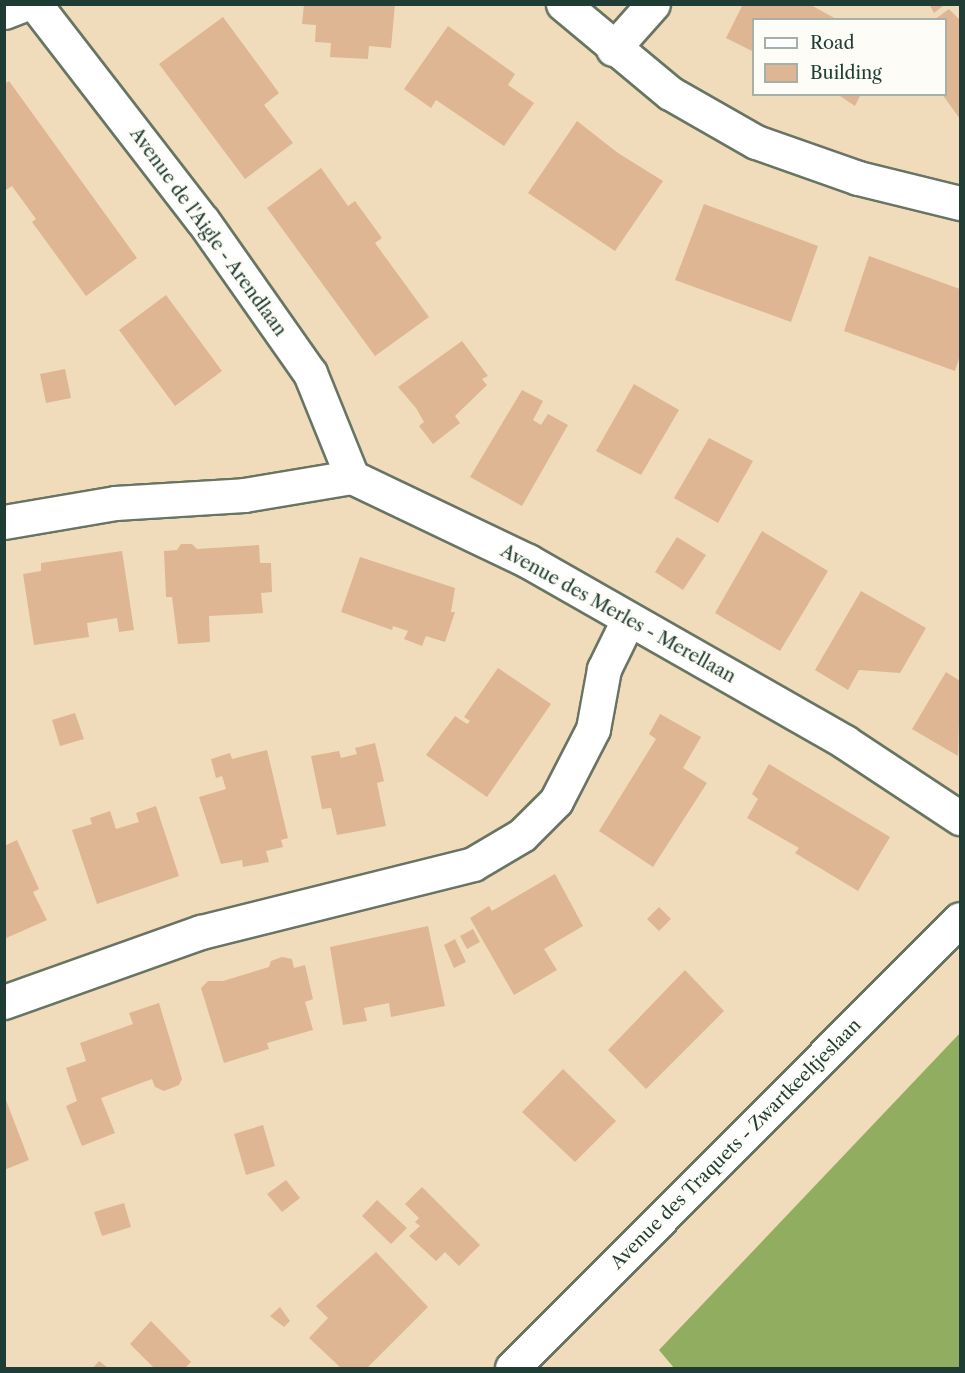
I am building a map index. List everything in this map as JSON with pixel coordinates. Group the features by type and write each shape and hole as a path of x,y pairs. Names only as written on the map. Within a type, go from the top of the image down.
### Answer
{"street":[{"path":"4,12 25,4"},
{"name":"Avenue de l'Aigle - Arendlaan","path":"35,4 203,221 310,373 351,477"},
{"path":"563,4 613,49 670,93 756,142 858,178 960,203"},
{"path":"613,49 653,4"},
{"path":"4,522 115,503 244,495 351,477"},
{"name":"Avenue des Merles - Merellaan","path":"351,477 528,561 845,742 960,818"},
{"path":"4,1002 201,932 473,864 522,835 556,801 593,729 604,669 628,620"},
{"name":"Avenue des Traquets - Zwartkeeltjeslaan","path":"512,1368 960,920"}],"green space":[{"path":"960,1033 960,1368 674,1368 659,1350"}],"building":[{"path":"304,4 395,4 391,48 369,46 368,59 330,57 331,43 315,42 316,25 302,24"},
{"path":"743,4 809,4 834,18 752,18 752,51 726,38"},
{"path":"929,4 942,4 943,6 934,13"},
{"path":"949,9 960,20 960,119 943,96 947,96 947,18 937,18"},
{"path":"223,17 279,93 264,105 293,143 245,179 159,64"},
{"path":"448,26 515,74 508,85 534,103 504,146 436,100 431,108 404,89"},
{"path":"9,81 137,258 86,296 32,222 36,219 12,186 4,191 4,84"},
{"path":"840,96 860,96 855,106"},
{"path":"577,121 618,153 663,181 615,251 528,193"},
{"path":"321,168 348,206 355,201 382,238 375,243 429,317 375,356 267,208"},
{"path":"704,204 818,246 791,322 675,280"},
{"path":"869,256 960,289 960,355 955,371 844,331"},
{"path":"166,295 222,371 175,406 119,330"},
{"path":"462,341 488,376 482,379 487,385 455,416 460,423 433,444 419,426 424,422 416,408 398,387"},
{"path":"65,369 71,398 46,403 40,374"},
{"path":"634,384 679,410 641,475 596,451"},
{"path":"522,390 543,401 533,420 541,425 548,414 568,425 522,506 470,477"},
{"path":"709,438 753,461 718,523 674,498"},
{"path":"762,531 828,571 780,651 715,613"},
{"path":"677,537 706,555 683,590 655,572"},
{"path":"181,544 192,544 197,549 259,545 260,563 271,563 272,592 261,593 263,613 209,616 210,642 178,644 172,597 166,597 164,551 177,550"},
{"path":"122,551 134,630 119,632 117,618 87,623 89,637 34,645 23,574 41,571 41,563"},
{"path":"360,557 455,588 451,612 455,612 445,642 426,636 422,646 404,639 408,631 393,626 392,630 341,612"},
{"path":"861,591 926,628 900,673 859,670 848,690 815,670"},
{"path":"498,668 551,704 487,797 426,755 455,716 467,724 470,721 464,717"},
{"path":"946,672 960,681 958,756 912,729"},
{"path":"75,713 84,739 60,746 52,720"},
{"path":"660,714 701,737 683,768 707,783 653,867 599,831 656,739 649,734"},
{"path":"375,743 384,781 377,783 386,826 337,835 331,808 322,809 311,756 339,751 341,758 357,754 355,748"},
{"path":"267,750 288,838 281,840 283,847 266,851 269,862 243,867 242,860 221,864 199,797 226,789 222,776 216,778 211,759 230,753 232,759"},
{"path":"769,764 890,837 858,891 795,853 799,848 747,818 758,799 752,794"},
{"path":"156,806 179,876 97,904 72,830 92,824 90,818 110,811 116,829 139,822 136,813"},
{"path":"17,840 39,889 33,892 47,920 4,939 4,846"},
{"path":"555,874 583,926 544,949 557,970 514,995 470,918 489,906 492,911"},
{"path":"659,907 671,919 659,931 647,919"},
{"path":"428,926 445,1006 391,1017 389,1003 364,1008 367,1021 343,1025 330,947"},
{"path":"473,929 480,942 467,949 460,936"},
{"path":"455,939 466,962 454,968 444,945"},
{"path":"282,957 292,959 294,968 305,965 313,999 305,1002 313,1030 267,1043 269,1049 224,1063 201,988 208,981 223,981 269,967 271,961"},
{"path":"685,970 724,1011 646,1089 608,1050"},
{"path":"159,1003 182,1079 179,1085 164,1091 155,1087 152,1079 101,1098 115,1133 82,1146 66,1106 77,1101 66,1068 86,1061 80,1043 133,1024 129,1013"},
{"path":"563,1069 616,1121 575,1162 522,1112"},
{"path":"4,1095 29,1160 4,1170"},
{"path":"263,1125 275,1166 246,1175 234,1134"},
{"path":"286,1180 300,1198 282,1212 267,1194"},
{"path":"422,1187 480,1245 459,1266 445,1252 436,1261 409,1236 420,1226 415,1222 419,1218 405,1204"},
{"path":"377,1200 407,1228 391,1244 362,1216"},
{"path":"124,1203 131,1227 102,1236 94,1212"},
{"path":"376,1252 428,1307 367,1368 341,1368 309,1338 328,1318 316,1306"},
{"path":"280,1307 290,1321 284,1327 270,1316"},
{"path":"151,1321 191,1362 185,1368 154,1368 130,1344"},
{"path":"99,1361 108,1368 93,1368"}]}
